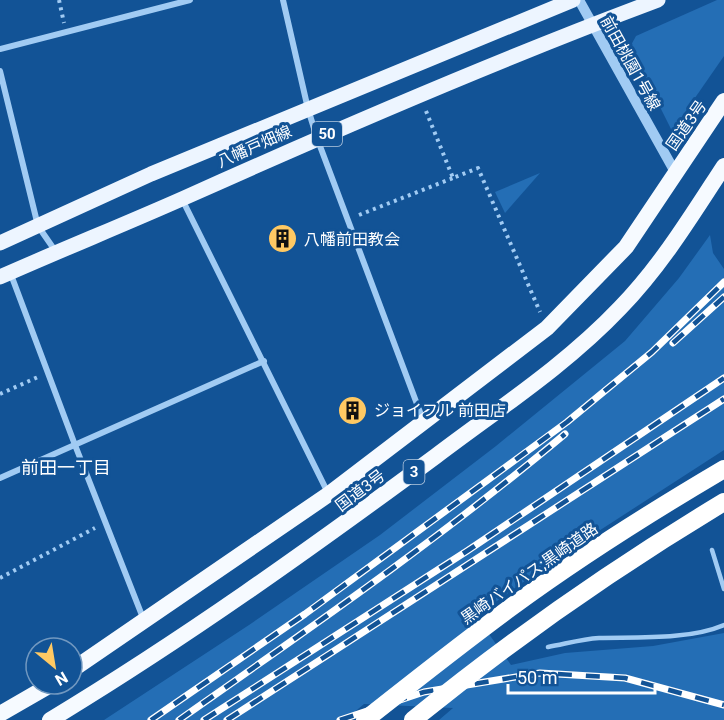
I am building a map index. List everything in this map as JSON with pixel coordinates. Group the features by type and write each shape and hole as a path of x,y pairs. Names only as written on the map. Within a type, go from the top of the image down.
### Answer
{"highway":[{"name":"国道3号","path":"84,662 329,494 547,328 626,247 724,101"},
{"name":"国道3号","path":"50,720 201,626 308,551 571,352 620,308 674,243 724,166"},
{"name":"黒崎バイパス;黒崎道路","path":"365,720 519,602 608,541 724,469"},
{"path":"414,720 449,691 532,630 602,581 724,502"},
{"path":"0,714 31,696"}],"main road":[{"name":"八幡戸畑線","path":"0,243 151,174 573,0"},
{"name":"八幡戸畑線","path":"5,275 317,138 658,0"}],"street":[{"path":"0,49 190,0"},
{"path":"284,0 308,109 317,138 423,421"},
{"name":"前田桃園1号線","path":"579,0 675,172"},
{"path":"0,71 38,226 56,253"},
{"path":"182,199 329,494"},
{"path":"5,275 48,373 145,621"},
{"path":"0,478 264,361"}],"lane":[{"path":"712,550 724,589"},
{"path":"548,647 596,638 650,638 711,631 724,626"}],"path":[{"path":"59,0 66,32"},
{"path":"420,96 453,178"},
{"path":"348,220 478,168 547,328"},
{"path":"0,394 48,373"},
{"path":"0,578 105,522"}],"shaded area":[{"path":"717,0 724,0 724,56 672,131 630,47 636,36"},
{"path":"540,173 505,213 495,192"},
{"path":"710,235 713,253 724,269 724,450 557,558 476,616 511,665 565,653 653,646 724,633 724,720 439,720 453,708 364,704 345,720 104,720 249,625 380,535 496,446 625,341 679,278"}],"railway":[{"path":"151,720 305,614 567,422 652,352 724,282"},
{"path":"673,343 724,297"},
{"path":"204,720 467,551 724,378"},
{"path":"227,720 724,399"},
{"path":"179,720 423,545 565,434"},
{"path":"340,720 424,692 540,673 625,678 724,705"}],"place":[{"name":"八幡前田教会","path":"283,239"},
{"name":"ジョイフル 前田店","path":"353,410"}],"district":[{"name":"前田一丁目","path":"66,468"}]}
